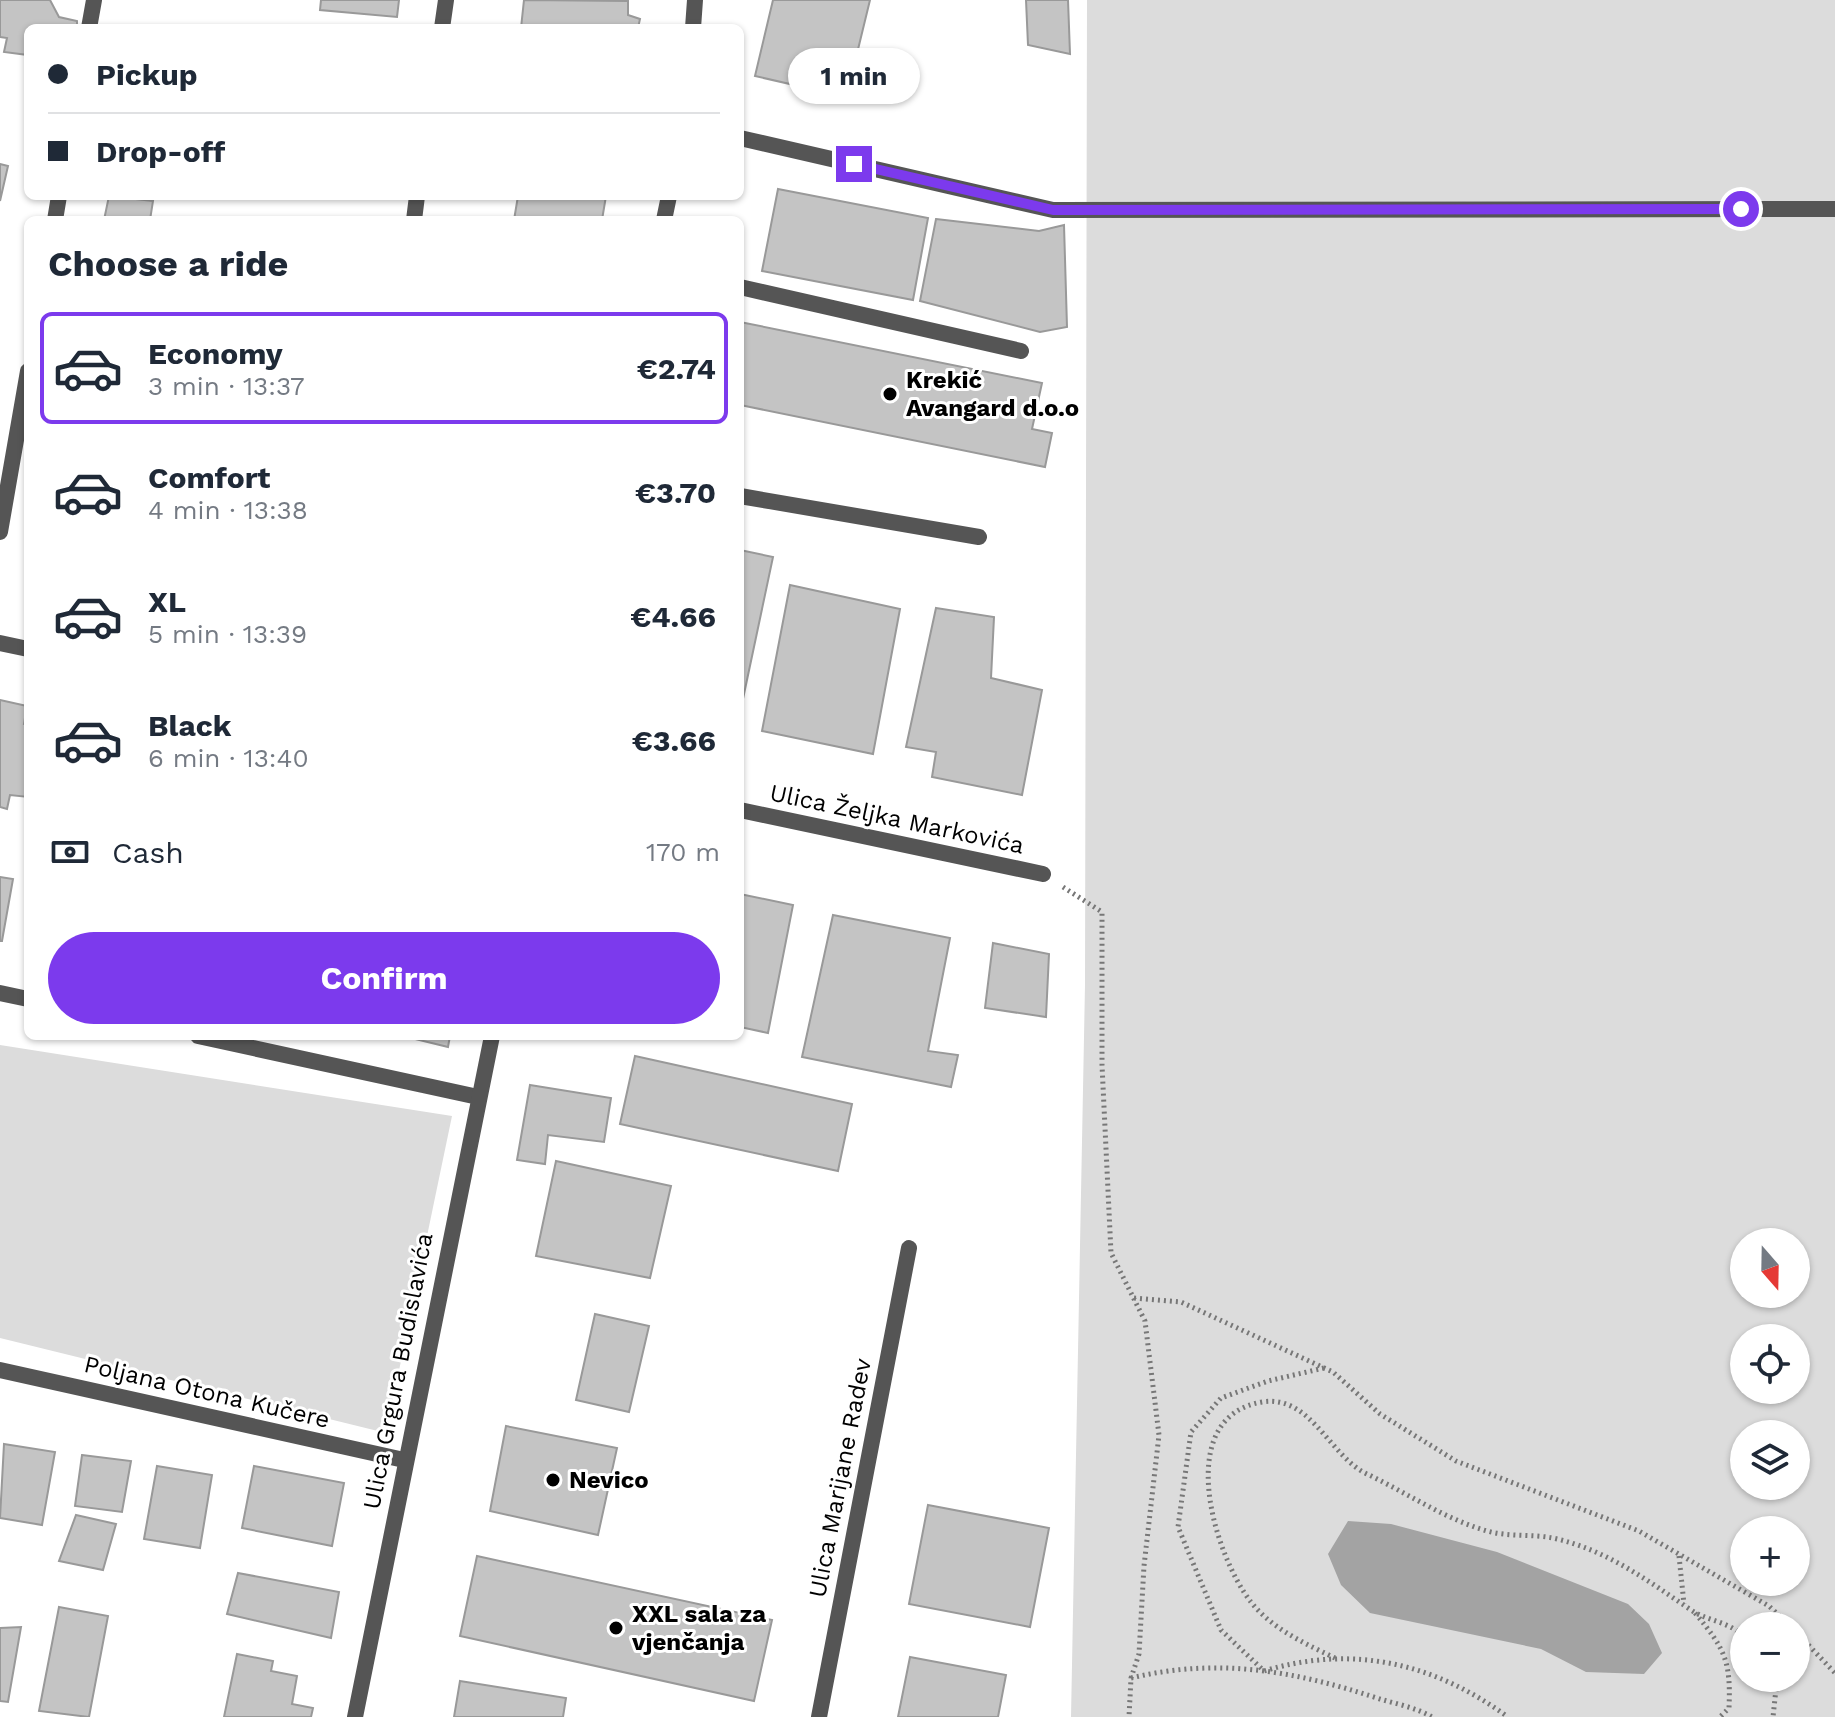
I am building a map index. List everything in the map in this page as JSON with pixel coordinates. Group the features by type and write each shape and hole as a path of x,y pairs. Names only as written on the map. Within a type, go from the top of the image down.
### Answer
{"street":[{"path":"90,24 94,0"},
{"path":"443,24 446,0"},
{"path":"693,24 695,0"},
{"path":"744,139 1053,210 1835,209"},
{"path":"744,288 1021,351"},
{"path":"0,532 24,394"},
{"path":"744,497 979,537"},
{"path":"0,643 24,648"},
{"name":"Ulica Željka Markovića","path":"744,811 1043,874"},
{"path":"0,993 24,998"},
{"path":"216,1040 478,1097"},
{"name":"Ulica Grgura Budislavića","path":"355,1717 404,1460 491,1040"},
{"name":"Ulica Marijane Radev","path":"819,1717 909,1248"},
{"name":"Poljana Otona Kučere","path":"0,1370 404,1460"}],"path":[{"path":"1043,874 1102,912 1102,1065 1111,1253 1145,1321 1159,1435 1144,1566 1139,1654 1131,1678 1129,1717"},
{"path":"1133,1298 1181,1302 1325,1368 1380,1414 1456,1461 1639,1531 1775,1612"},
{"path":"1264,1671 1221,1630 1178,1527 1191,1432 1221,1398 1268,1381 1325,1368"},
{"path":"1335,1658 1289,1636 1251,1602 1230,1564 1217,1527 1206,1487 1213,1438 1238,1411 1263,1402 1294,1406 1358,1470 1456,1520 1490,1532 1539,1536 1580,1545 1619,1561 1684,1605 1715,1637 1730,1670 1729,1708 1720,1717"},
{"path":"1679,1556 1684,1605"},
{"path":"1694,1613 1730,1625"},
{"path":"1810,1647 1835,1673"},
{"path":"1264,1671 1297,1661 1335,1658 1434,1673 1483,1699 1508,1717"},
{"path":"1131,1678 1171,1668 1229,1665 1335,1684 1432,1717"},
{"path":"1773,1717 1776,1692"}],"shaded area":[{"path":"1087,0 1835,0 1835,1717 1071,1717 1085,985"},
{"path":"0,1045 452,1116 386,1433 0,1338"},
{"path":"1348,1521 1391,1524 1497,1552 1628,1604 1649,1624 1662,1653 1644,1674 1586,1672 1541,1649 1370,1613 1341,1585 1328,1554"}],"building":[{"path":"0,0 50,0 59,17 77,21 77,24 24,24 24,54 4,52 7,38 0,37"},
{"path":"321,0 399,0 397,17 320,10"},
{"path":"524,0 628,1 628,15 640,19 639,24 521,24"},
{"path":"773,0 870,0 853,70 836,66 829,93 755,76"},
{"path":"1026,0 1068,0 1070,54 1028,45"},
{"path":"0,164 8,166 0,201"},
{"path":"778,189 928,218 913,300 762,271"},
{"path":"108,200 153,201 151,216 105,216"},
{"path":"517,200 605,200 603,216 515,216"},
{"path":"936,219 1039,231 1064,225 1067,327 1040,332 920,301"},
{"name":"Krekić Avangard d.o.o","path":"744,323 1042,383 1032,429 1052,433 1045,467 744,406"},
{"path":"744,551 773,557 744,694"},
{"path":"790,585 900,609 873,754 762,731"},
{"path":"936,608 994,617 991,678 1042,690 1022,795 932,777 936,752 906,747"},
{"path":"0,700 24,705 24,797 10,795 7,809 0,807"},
{"path":"0,877 13,879 2,941 0,941"},
{"path":"744,895 793,905 768,1033 744,1028"},
{"path":"833,915 950,938 928,1051 958,1055 951,1087 802,1057"},
{"path":"993,943 1049,954 1046,1017 985,1008"},
{"path":"419,1040 449,1040 448,1047"},
{"path":"635,1056 852,1104 838,1171 620,1124"},
{"path":"530,1085 611,1098 604,1142 548,1135 545,1164 517,1160"},
{"path":"556,1161 671,1186 650,1278 536,1256"},
{"path":"595,1314 649,1326 629,1412 576,1400"},
{"name":"Nevico","path":"506,1426 617,1448 598,1535 490,1511"},
{"path":"4,1444 55,1452 42,1525 0,1518"},
{"path":"82,1455 131,1461 122,1512 75,1506"},
{"path":"157,1466 212,1475 200,1548 144,1539"},
{"path":"254,1466 344,1483 332,1546 242,1528"},
{"path":"928,1505 1049,1528 1030,1627 909,1604"},
{"path":"76,1515 116,1524 103,1570 59,1561"},
{"name":"XXL sala za vjenčanja","path":"477,1556 772,1620 754,1701 460,1636"},
{"path":"238,1573 339,1592 331,1638 227,1614"},
{"path":"59,1607 108,1616 89,1717 39,1711"},
{"path":"21,1627 8,1702 0,1701 0,1628"},
{"path":"237,1654 273,1661 271,1671 297,1676 292,1704 313,1708 311,1717 224,1717"},
{"path":"910,1657 1006,1675 998,1717 898,1717"},
{"path":"460,1681 566,1698 563,1717 454,1717"}],"place":[{"name":"Krekić Avangard d.o.o","path":"890,394"},
{"name":"Nevico","path":"553,1480"},
{"name":"XXL sala za vjenčanja","path":"616,1628"}],"route":[{"path":"854,164 1053,210 1741,209"}]}
